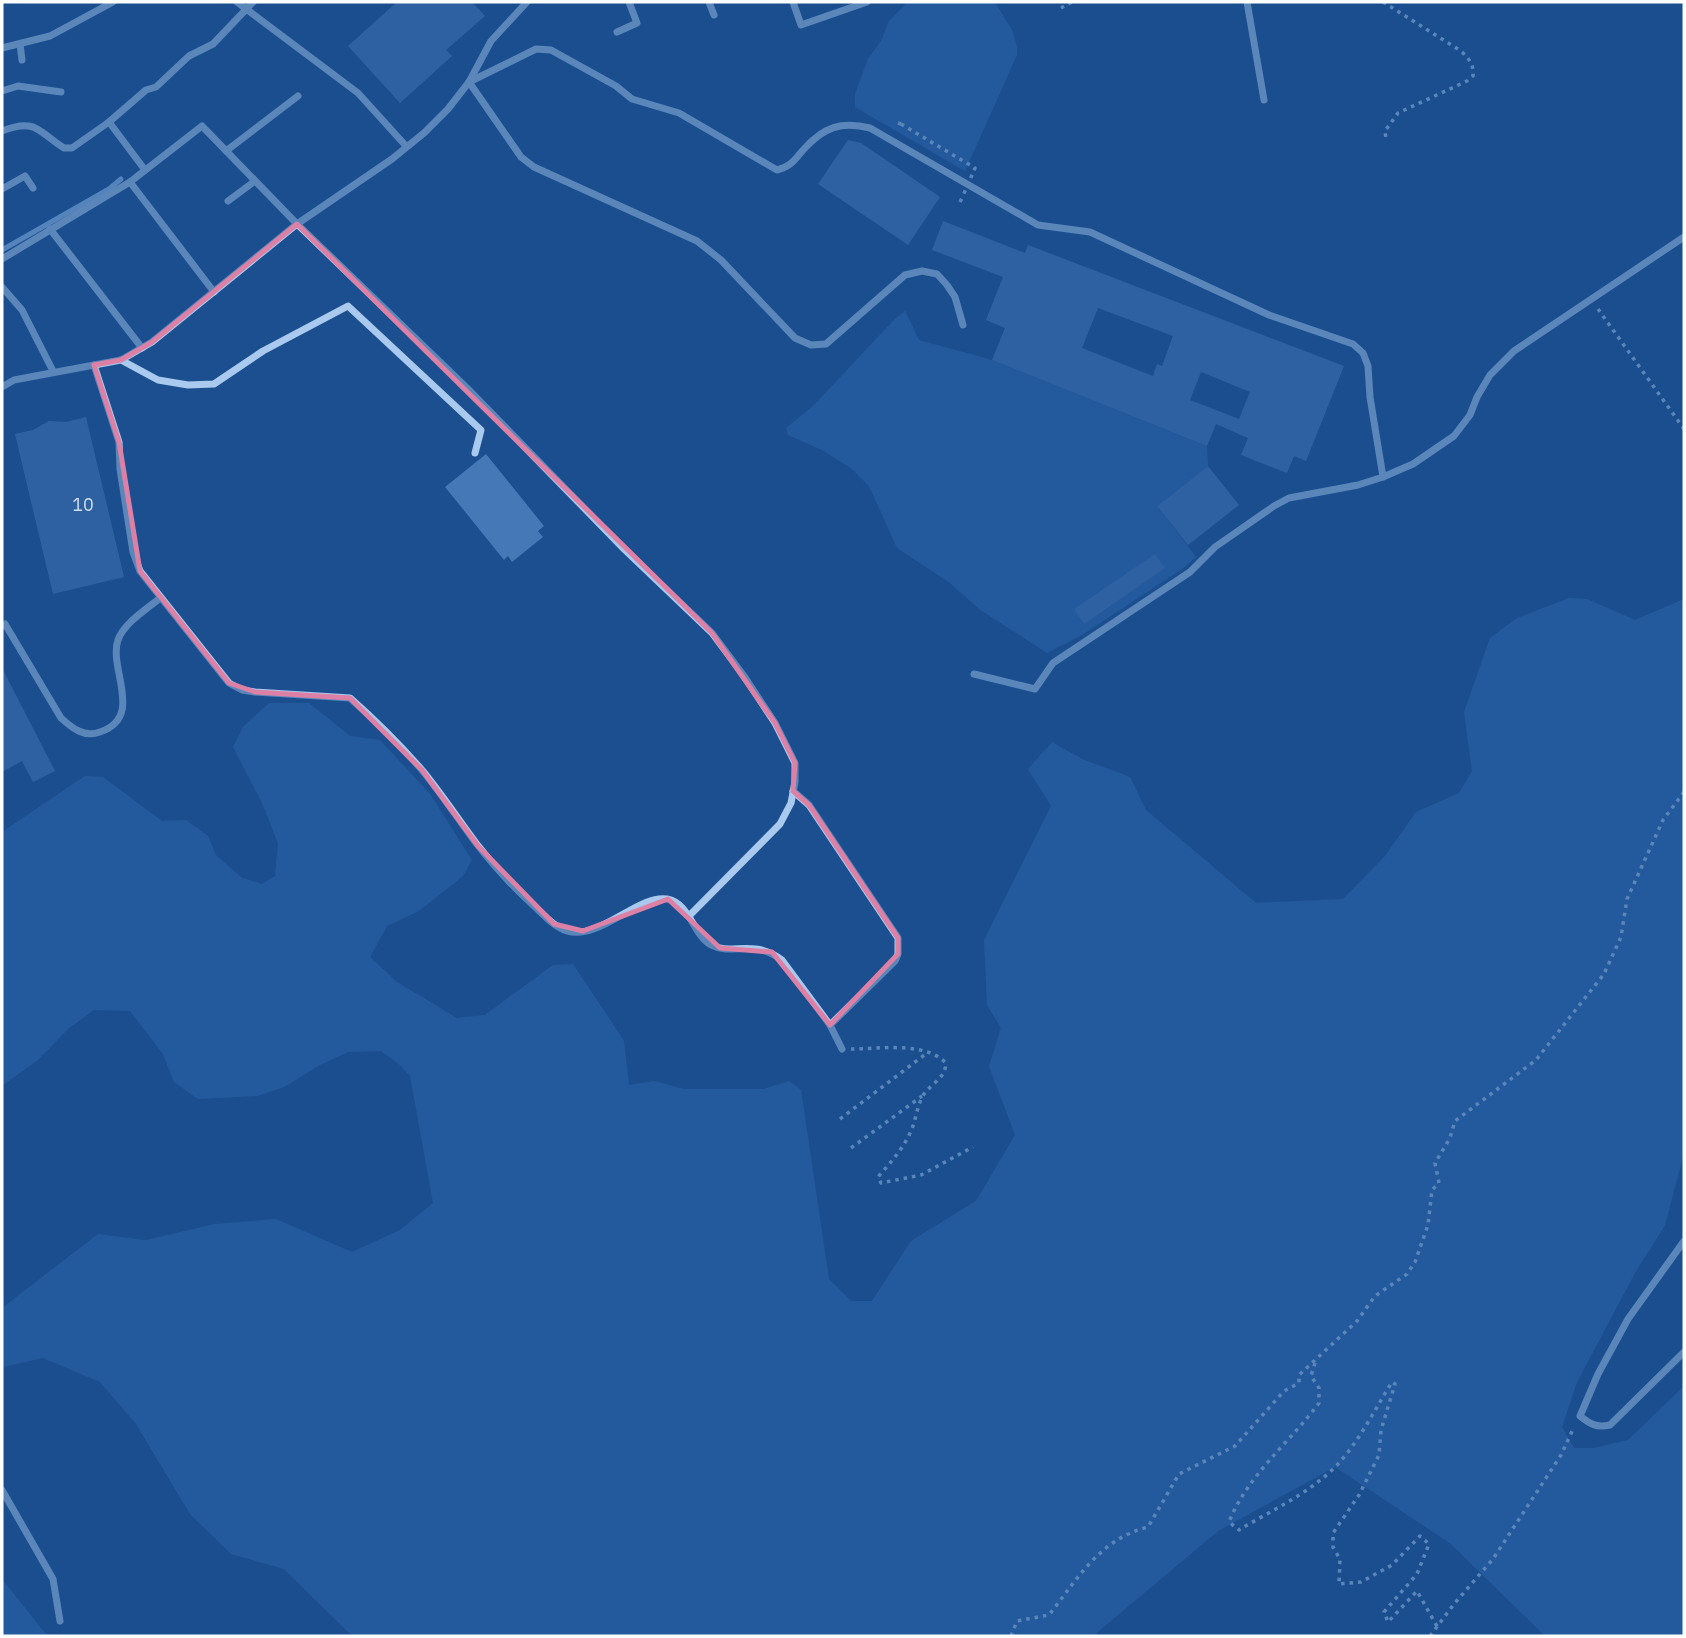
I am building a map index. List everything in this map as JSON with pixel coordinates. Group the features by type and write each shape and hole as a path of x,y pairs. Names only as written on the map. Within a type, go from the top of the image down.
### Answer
{"street":[{"path":"2,48 50,36 113,2"},
{"path":"237,2 358,93 406,146"},
{"path":"2,131 35,126 64,148 72,148 109,122 146,90 156,87 190,56 213,44 253,2"},
{"path":"2,387 14,380 53,371 121,360 142,348 297,224 392,159 436,122 469,82 491,41 527,2"},
{"path":"617,32 637,23 629,2"},
{"path":"709,2 714,15"},
{"path":"793,2 801,25 867,2"},
{"path":"1247,2 1264,100"},
{"path":"20,44 22,60"},
{"path":"469,82 536,49 551,50 616,86 632,99 679,113 777,170 788,167 824,132 850,123 870,128 1038,225 1090,232 1269,315 1353,344 1363,353 1368,366 1370,397 1383,477"},
{"path":"469,82 521,157 534,167 697,242 722,260 795,338 811,345 826,344 905,275 922,271 937,274 947,285 955,297 963,324"},
{"path":"2,91 18,86 61,92"},
{"path":"226,151 298,96"},
{"path":"109,122 145,170"},
{"path":"2,259 130,182 202,127 297,224 467,388 625,550 712,633 775,723 795,763 791,803 780,824 689,916"},
{"path":"2,189 25,176 33,188"},
{"path":"228,201 255,181"},
{"path":"130,182 214,292"},
{"path":"50,229 142,348"},
{"path":"974,674 1035,689 1053,663 1190,572 1215,547 1274,506 1289,498 1383,477 1413,464 1454,436 1470,415 1490,375 1502,362 1545,328 1684,237"},
{"path":"2,286 22,310 53,371"},
{"path":"121,360 158,380 188,385 214,384 241,368 262,351 348,306 481,430 475,453"},
{"path":"94,365 118,442 133,552 140,571 229,683 242,690 350,698 422,771 478,846 554,924 569,932 583,931 611,922 638,907 668,899 689,916 709,944 720,948 758,947 772,952 782,960 830,1025 842,1049"},
{"path":"2,626 5,624 61,718 71,728 85,734 98,733 109,728 118,718 123,705 116,658 118,640 126,627 160,598"},
{"path":"793,791 809,805 898,938 895,961 830,1025"},
{"path":"1684,1241 1628,1320 1598,1374 1580,1416 1592,1425 1610,1425 1684,1352"},
{"path":"2,1490 53,1579 60,1620"}],"path":[{"path":"1061,8 1072,2"},
{"path":"1383,2 1461,51 1470,59 1474,68 1473,76 1466,81 1398,113 1385,131 1386,139"},
{"path":"899,124 975,168 961,200"},
{"path":"1590,298 1684,429"},
{"path":"1012,1636 1017,1621 1049,1615 1098,1552 1132,1531 1148,1527 1179,1474 1236,1446 1284,1391 1299,1383 1299,1375 1357,1321 1375,1296 1407,1274 1415,1262 1428,1225 1432,1190 1439,1183 1435,1163 1450,1138 1455,1121 1536,1060 1604,974 1621,937 1628,900 1663,820 1684,792"},
{"path":"842,1049 911,1049 940,1057 946,1063 946,1070 924,1095 851,1148"},
{"path":"840,1119 927,1053"},
{"path":"924,1095 911,1131 898,1154 878,1177 878,1181 888,1182 921,1175 973,1147"},
{"path":"1315,1362 1311,1376 1319,1388 1319,1404 1261,1471 1236,1505 1229,1522 1239,1530 1316,1484 1338,1464 1359,1436 1392,1382 1395,1384 1381,1430 1379,1455 1359,1495 1333,1534 1333,1547 1340,1559 1339,1584 1361,1582 1392,1565 1420,1536 1429,1544 1417,1574 1384,1612 1388,1622 1418,1591 1438,1628"},
{"path":"1430,1636 1493,1559 1561,1455 1580,1416"}],"highlighted area":[{"path":"297,224 712,633 775,723 795,763 793,791 809,805 868,890 898,938 898,954 830,1025 772,952 720,948 668,899 583,931 554,924 478,846 422,770 350,698 255,692 229,683 140,571 119,442 94,365 121,360 152,342"}],"shaded area":[{"path":"908,2 995,2 1013,32 1017,55 965,171 855,107 855,94 868,59 881,41 889,21"},
{"path":"905,311 919,340 992,360 1207,446 1208,466 1157,506 1196,557 1082,635 1047,653 979,609 950,583 897,548 869,486 851,468 822,450 788,435 786,428 813,406"},
{"path":"1569,598 1587,599 1635,620 1684,599 1684,1153 1665,1225 1635,1273 1577,1382 1562,1427 1574,1448 1594,1448 1628,1440 1684,1386 1684,1636 1545,1636 1451,1544 1335,1467 1218,1531 1093,1636 352,1636 284,1569 231,1554 190,1514 136,1424 100,1382 43,1358 2,1367 2,1308 98,1234 146,1240 215,1224 276,1219 352,1252 400,1230 433,1203 410,1076 381,1051 348,1052 284,1087 257,1096 198,1099 174,1082 163,1054 130,1011 94,1010 69,1028 38,1060 2,1086 2,832 85,776 103,777 162,821 186,820 208,836 216,855 242,878 262,884 275,876 278,843 262,803 233,747 243,727 269,703 309,703 350,736 380,740 430,794 472,860 463,876 419,911 387,926 370,957 397,982 457,1018 485,1015 553,965 573,964 624,1041 629,1085 654,1081 684,1089 764,1089 789,1081 801,1090 829,1279 851,1301 872,1301 911,1241 976,1201 1015,1135 989,1066 1001,1028 987,1005 984,940 1051,806 1028,769 1052,742 1082,759 1130,777 1146,810 1256,903 1343,899 1385,856 1416,812 1459,793 1472,771 1464,712 1490,638 1517,618"},
{"path":"2,1579 45,1633 55,1636 2,1636"}],"building":[{"path":"397,2 472,2 485,16 446,50 452,56 400,103 348,46"},
{"path":"848,140 861,143 940,197 908,245 818,184"},
{"path":"943,221 1025,253 1028,245 1344,366 1306,461 1294,456 1287,473 1241,455 1248,438 1216,424 1207,446 992,360 1005,328 986,320 1003,277 932,250","holes":["1098,308 1173,336 1162,366 1157,364 1153,376 1082,348","1201,372 1250,392 1239,419 1190,400"]},
{"path":"86,417 124,577 53,594 15,434 33,430 49,421 66,422"},
{"path":"486,454 544,526 538,531 543,537 512,562 508,556 504,560 445,487"},
{"path":"1208,466 1239,505 1188,545 1157,506"},
{"path":"1155,554 1165,568 1084,624 1074,609"},
{"path":"2,668 55,771 33,782 22,761 2,772"}],"waterway":[{"path":"2,250 109,189 121,179"}]}
